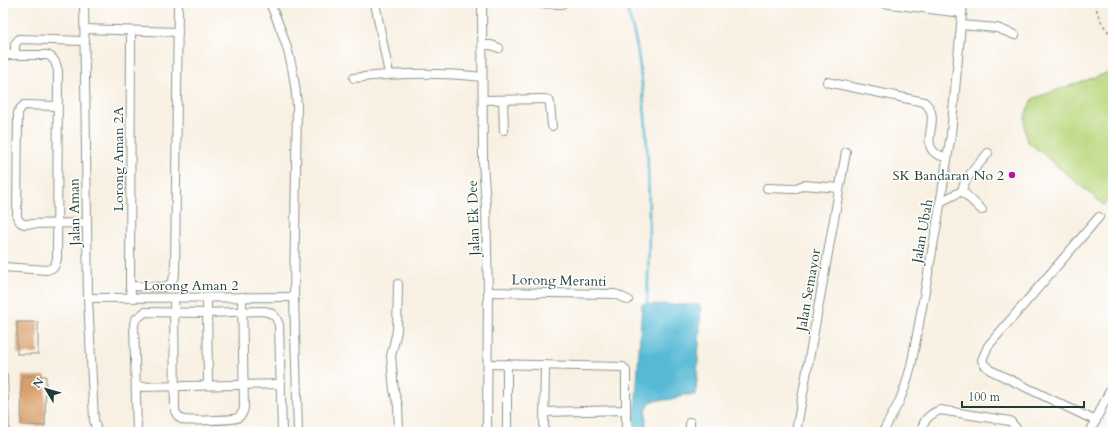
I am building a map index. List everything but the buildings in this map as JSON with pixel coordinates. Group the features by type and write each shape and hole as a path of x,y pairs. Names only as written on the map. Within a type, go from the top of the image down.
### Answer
{"street":[{"name":"Jalan Aman","path":"84,3 88,298 94,420"},
{"path":"130,286 163,286 170,284 176,274 178,3"},
{"path":"270,3 287,44 295,79 297,105 294,297 298,432"},
{"path":"375,3 389,74"},
{"name":"Jalan Ek Dee","path":"482,3 483,162 486,205 488,292 487,432"},
{"path":"538,3 562,4"},
{"path":"882,3 962,13"},
{"name":"Jalan Ubah","path":"883,432 899,402 911,366 951,134 963,3"},
{"path":"961,25 997,28 1015,35"},
{"path":"85,29 178,32"},
{"name":"Lorong Aman 2A","path":"131,31 130,286 132,298"},
{"path":"15,55 15,44 19,38 85,41"},
{"path":"483,45 492,45 500,48"},
{"path":"3,57 15,55 51,56 55,60 58,71 57,259 54,267 47,270 3,267"},
{"path":"354,78 389,74 441,74 482,77"},
{"path":"827,82 924,102 930,106 932,113 930,146 934,152 947,158"},
{"path":"483,100 549,100 552,126"},
{"path":"503,100 504,130"},
{"path":"58,106 24,105 18,113 17,217 20,222 24,224 87,224"},
{"name":"Jalan Semayor","path":"796,432 846,152"},
{"path":"940,202 962,191 967,178 988,153"},
{"path":"767,188 794,189 804,185 839,188"},
{"path":"962,191 982,210"},
{"path":"1096,421 990,370 982,360 988,346 1099,217"},
{"path":"398,284 397,331 391,356 394,391 398,405 399,432"},
{"name":"Lorong Meranti","path":"488,292 615,294 628,300"},
{"path":"174,298 175,411 177,416 183,420 207,420 237,418 242,414 244,408 242,297"},
{"name":"Lorong Aman 2","path":"88,298 294,297"},
{"path":"206,298 208,386"},
{"path":"137,432 134,324 136,319 145,312 207,313 264,311 272,313 276,317 279,325 282,432"},
{"path":"488,364 623,367 626,371 626,432"},
{"path":"507,364 507,432"},
{"path":"544,432 545,365"},
{"path":"3,376 5,432"},
{"path":"136,387 281,384"},
{"path":"1090,432 1113,384"},
{"path":"544,412 626,410"},
{"path":"922,432 924,423 928,417 940,410 1010,422 1016,428 1015,432"},
{"path":"91,432 94,420"},
{"path":"94,420 97,432"},
{"path":"690,422 690,432"}],"path":[{"path":"1095,3 1098,15 1106,30 1113,37"}],"green space":[{"path":"1113,71 1113,196 1104,205 1027,141 1024,123 1026,113 1034,98"}],"water":[{"path":"642,304 699,305 701,309 696,395 682,395 676,399 651,401 646,411 646,432 634,431"}],"waterway":[{"path":"628,3 627,9 635,36 638,53 645,115 649,210 647,304"}],"place":[{"name":"SK Bandaran No 2","path":"1012,175"}]}
